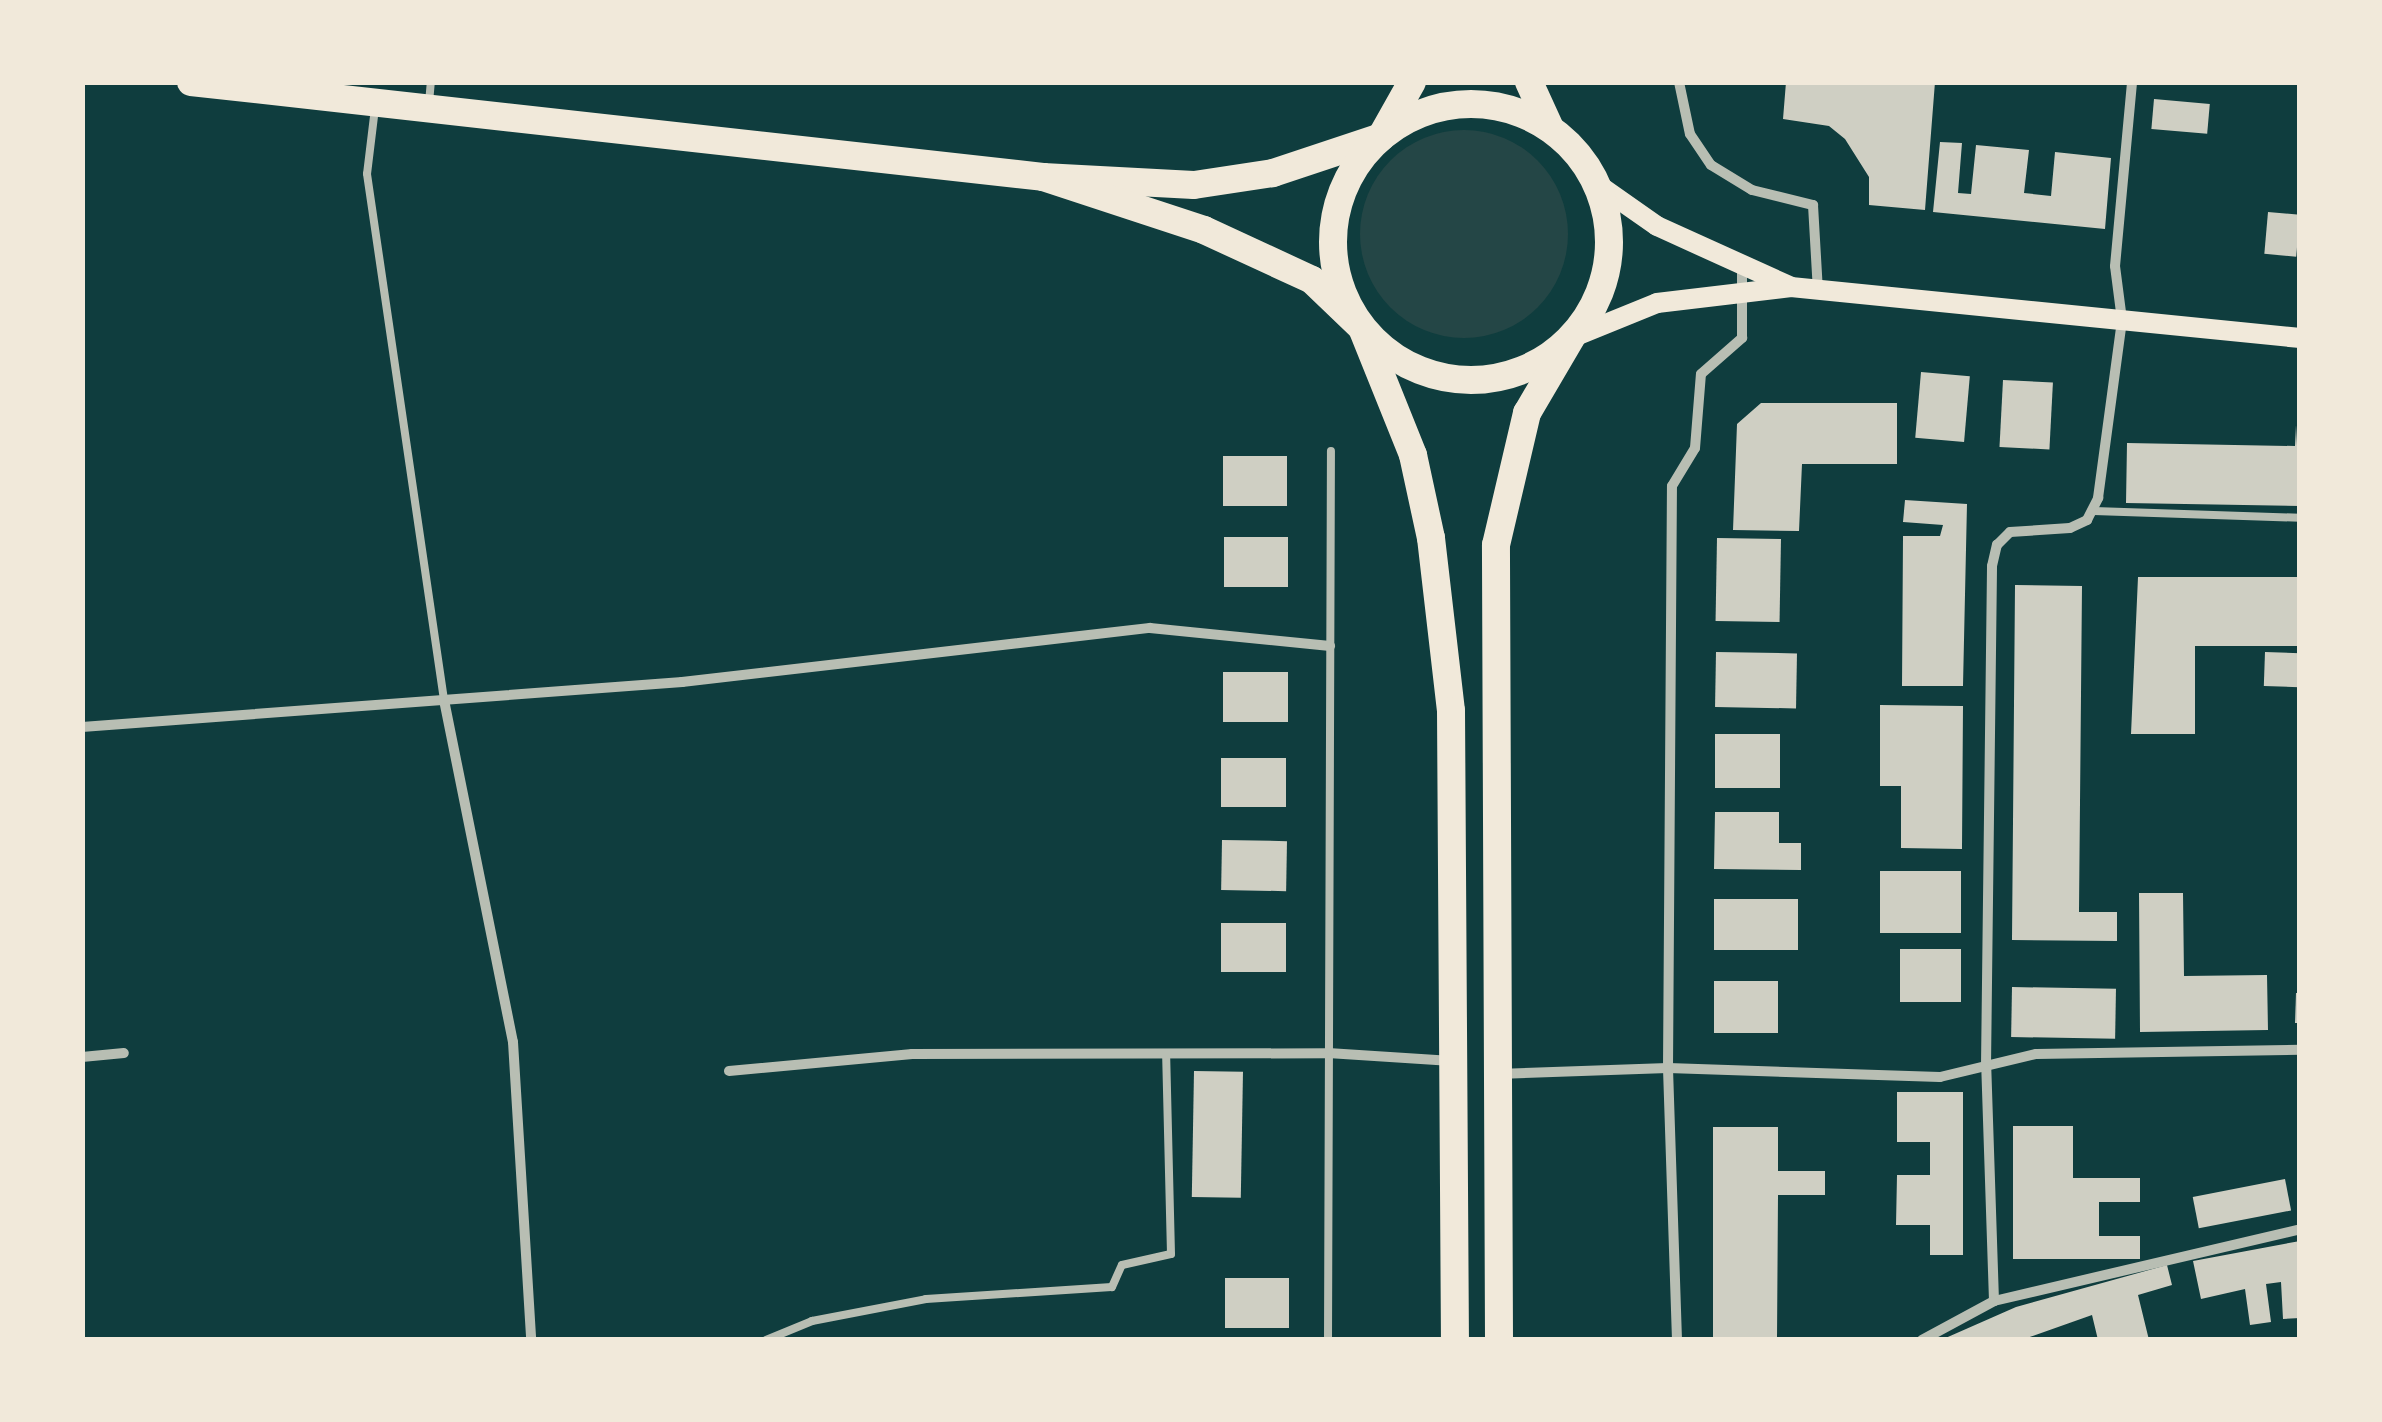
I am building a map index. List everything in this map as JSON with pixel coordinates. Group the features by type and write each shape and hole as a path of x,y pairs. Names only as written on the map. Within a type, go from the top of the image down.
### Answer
{"highway":[{"path":"191,82 244,85 375,103 430,96 1044,178 1194,185 1273,173 1381,137 1420,114 1464,104 1509,109 1550,128"},
{"path":"1412,82 1381,137 1353,169 1335,222 1332,250 1341,291 1362,328 1413,455 1431,538 1451,711 1455,1340"},
{"path":"1499,1340 1496,545 1527,413 1571,338 1596,305 1608,266 1609,224 1597,184 1550,128 1529,82"},
{"path":"1044,178 1204,230 1282,263 1312,280 1397,360 1456,378 1488,380 1533,366 1571,338"}],"main road":[{"path":"1597,184 1657,226 1791,287"},
{"path":"1571,338 1658,303 1791,287 2300,338"}],"street":[{"path":"1679,82 1690,134 1712,165 1752,190 1813,206 1818,291"},
{"path":"1994,1301 1986,1066 1992,566 1996,545 2010,532 2070,528 2094,511 2122,320 2115,266 2132,82"},
{"path":"1677,1340 1668,1068 1672,486 1695,448 1701,374 1742,338 1742,266"},
{"path":"82,727 682,682 1150,628 1330,646"},
{"path":"444,700 513,1042 531,1340"},
{"path":"1496,1074 1668,1068 1940,1076 2036,1054 2300,1050"},
{"path":"82,1057 124,1053"},
{"path":"729,1070 912,1054 1328,1053 1453,1061"},
{"path":"1922,1340 1994,1301 2300,1229"}],"lane":[{"path":"375,103 366,174 444,700"},
{"path":"1328,1340 1331,451"},
{"path":"2094,511 2300,518"},
{"path":"766,1340 812,1322 926,1299 1112,1287 1122,1264 1170,1254 1166,1053"}],"shaded area":[{"path":"1464,130 1504,138 1537,161 1560,194 1568,234 1560,274 1537,307 1504,330 1464,338 1424,330 1391,307 1368,274 1360,234 1368,194 1391,161 1424,138"}],"building":[{"path":"1786,82 1935,82 1925,210 1869,205 1869,177 1845,139 1829,126 1783,119"},
{"path":"2154,99 2210,104 2207,134 2151,129"},
{"path":"1940,142 1962,143 1958,193 1971,194 1976,145 2029,150 2024,193 2051,196 2055,152 2111,158 2105,229 1933,212"},
{"path":"2268,212 2300,215 2296,257 2264,254"},
{"path":"1921,372 1970,376 1964,442 1915,438"},
{"path":"2003,380 2053,383 2049,450 1999,447"},
{"path":"1761,403 1897,403 1897,464 1802,464 1799,531 1733,530 1737,424"},
{"path":"2296,425 2300,506 2126,503 2127,443 2295,446"},
{"path":"1223,456 1287,456 1287,506 1223,506"},
{"path":"1905,500 1967,504 1963,686 1902,686 1903,536 1940,536 1943,525 1903,522"},
{"path":"1224,537 1288,537 1288,587 1224,587"},
{"path":"1717,538 1781,539 1780,622 1716,621"},
{"path":"2138,577 2300,577 2300,646 2195,646 2195,734 2131,734"},
{"path":"2015,585 2082,586 2079,912 2117,912 2117,941 2012,940"},
{"path":"1716,652 1797,653 1796,708 1715,707"},
{"path":"2265,652 2300,653 2299,687 2264,686"},
{"path":"1223,672 1288,672 1288,722 1223,722"},
{"path":"1880,705 1963,706 1962,849 1901,848 1901,786 1880,786"},
{"path":"1715,734 1780,734 1780,788 1715,788"},
{"path":"1221,758 1286,758 1286,807 1221,807"},
{"path":"1715,812 1779,812 1779,843 1801,843 1801,870 1714,869"},
{"path":"1222,840 1287,841 1286,891 1221,890"},
{"path":"1880,871 1961,871 1961,933 1880,933"},
{"path":"2139,893 2183,893 2184,976 2267,975 2268,1030 2140,1032"},
{"path":"1714,899 1798,899 1798,950 1714,950"},
{"path":"1221,923 1286,923 1286,972 1221,972"},
{"path":"1900,949 1961,949 1961,1002 1900,1002"},
{"path":"1714,981 1778,981 1778,1033 1714,1033"},
{"path":"2012,987 2116,989 2115,1039 2011,1037"},
{"path":"2296,993 2300,993 2300,1023 2295,1023"},
{"path":"1194,1071 1243,1072 1241,1198 1192,1197"},
{"path":"1897,1092 1963,1092 1963,1255 1930,1255 1930,1225 1896,1225 1897,1175 1930,1175 1930,1142 1897,1142"},
{"path":"2013,1126 2073,1126 2073,1178 2140,1178 2140,1202 2099,1202 2099,1236 2140,1236 2140,1259 2013,1259"},
{"path":"1713,1127 1778,1127 1778,1171 1825,1171 1825,1195 1778,1195 1777,1340 1713,1340"},
{"path":"2285,1179 2291,1210 2199,1228 2193,1197"},
{"path":"2300,1241 2300,1318 2283,1319 2281,1282 2266,1284 2271,1322 2250,1325 2245,1289 2201,1299 2193,1261"},
{"path":"2167,1265 2172,1285 2138,1295 2149,1340 2098,1340 2092,1315 2021,1340 1941,1340 2016,1307"},
{"path":"1225,1278 1289,1278 1289,1328 1225,1328"}]}
